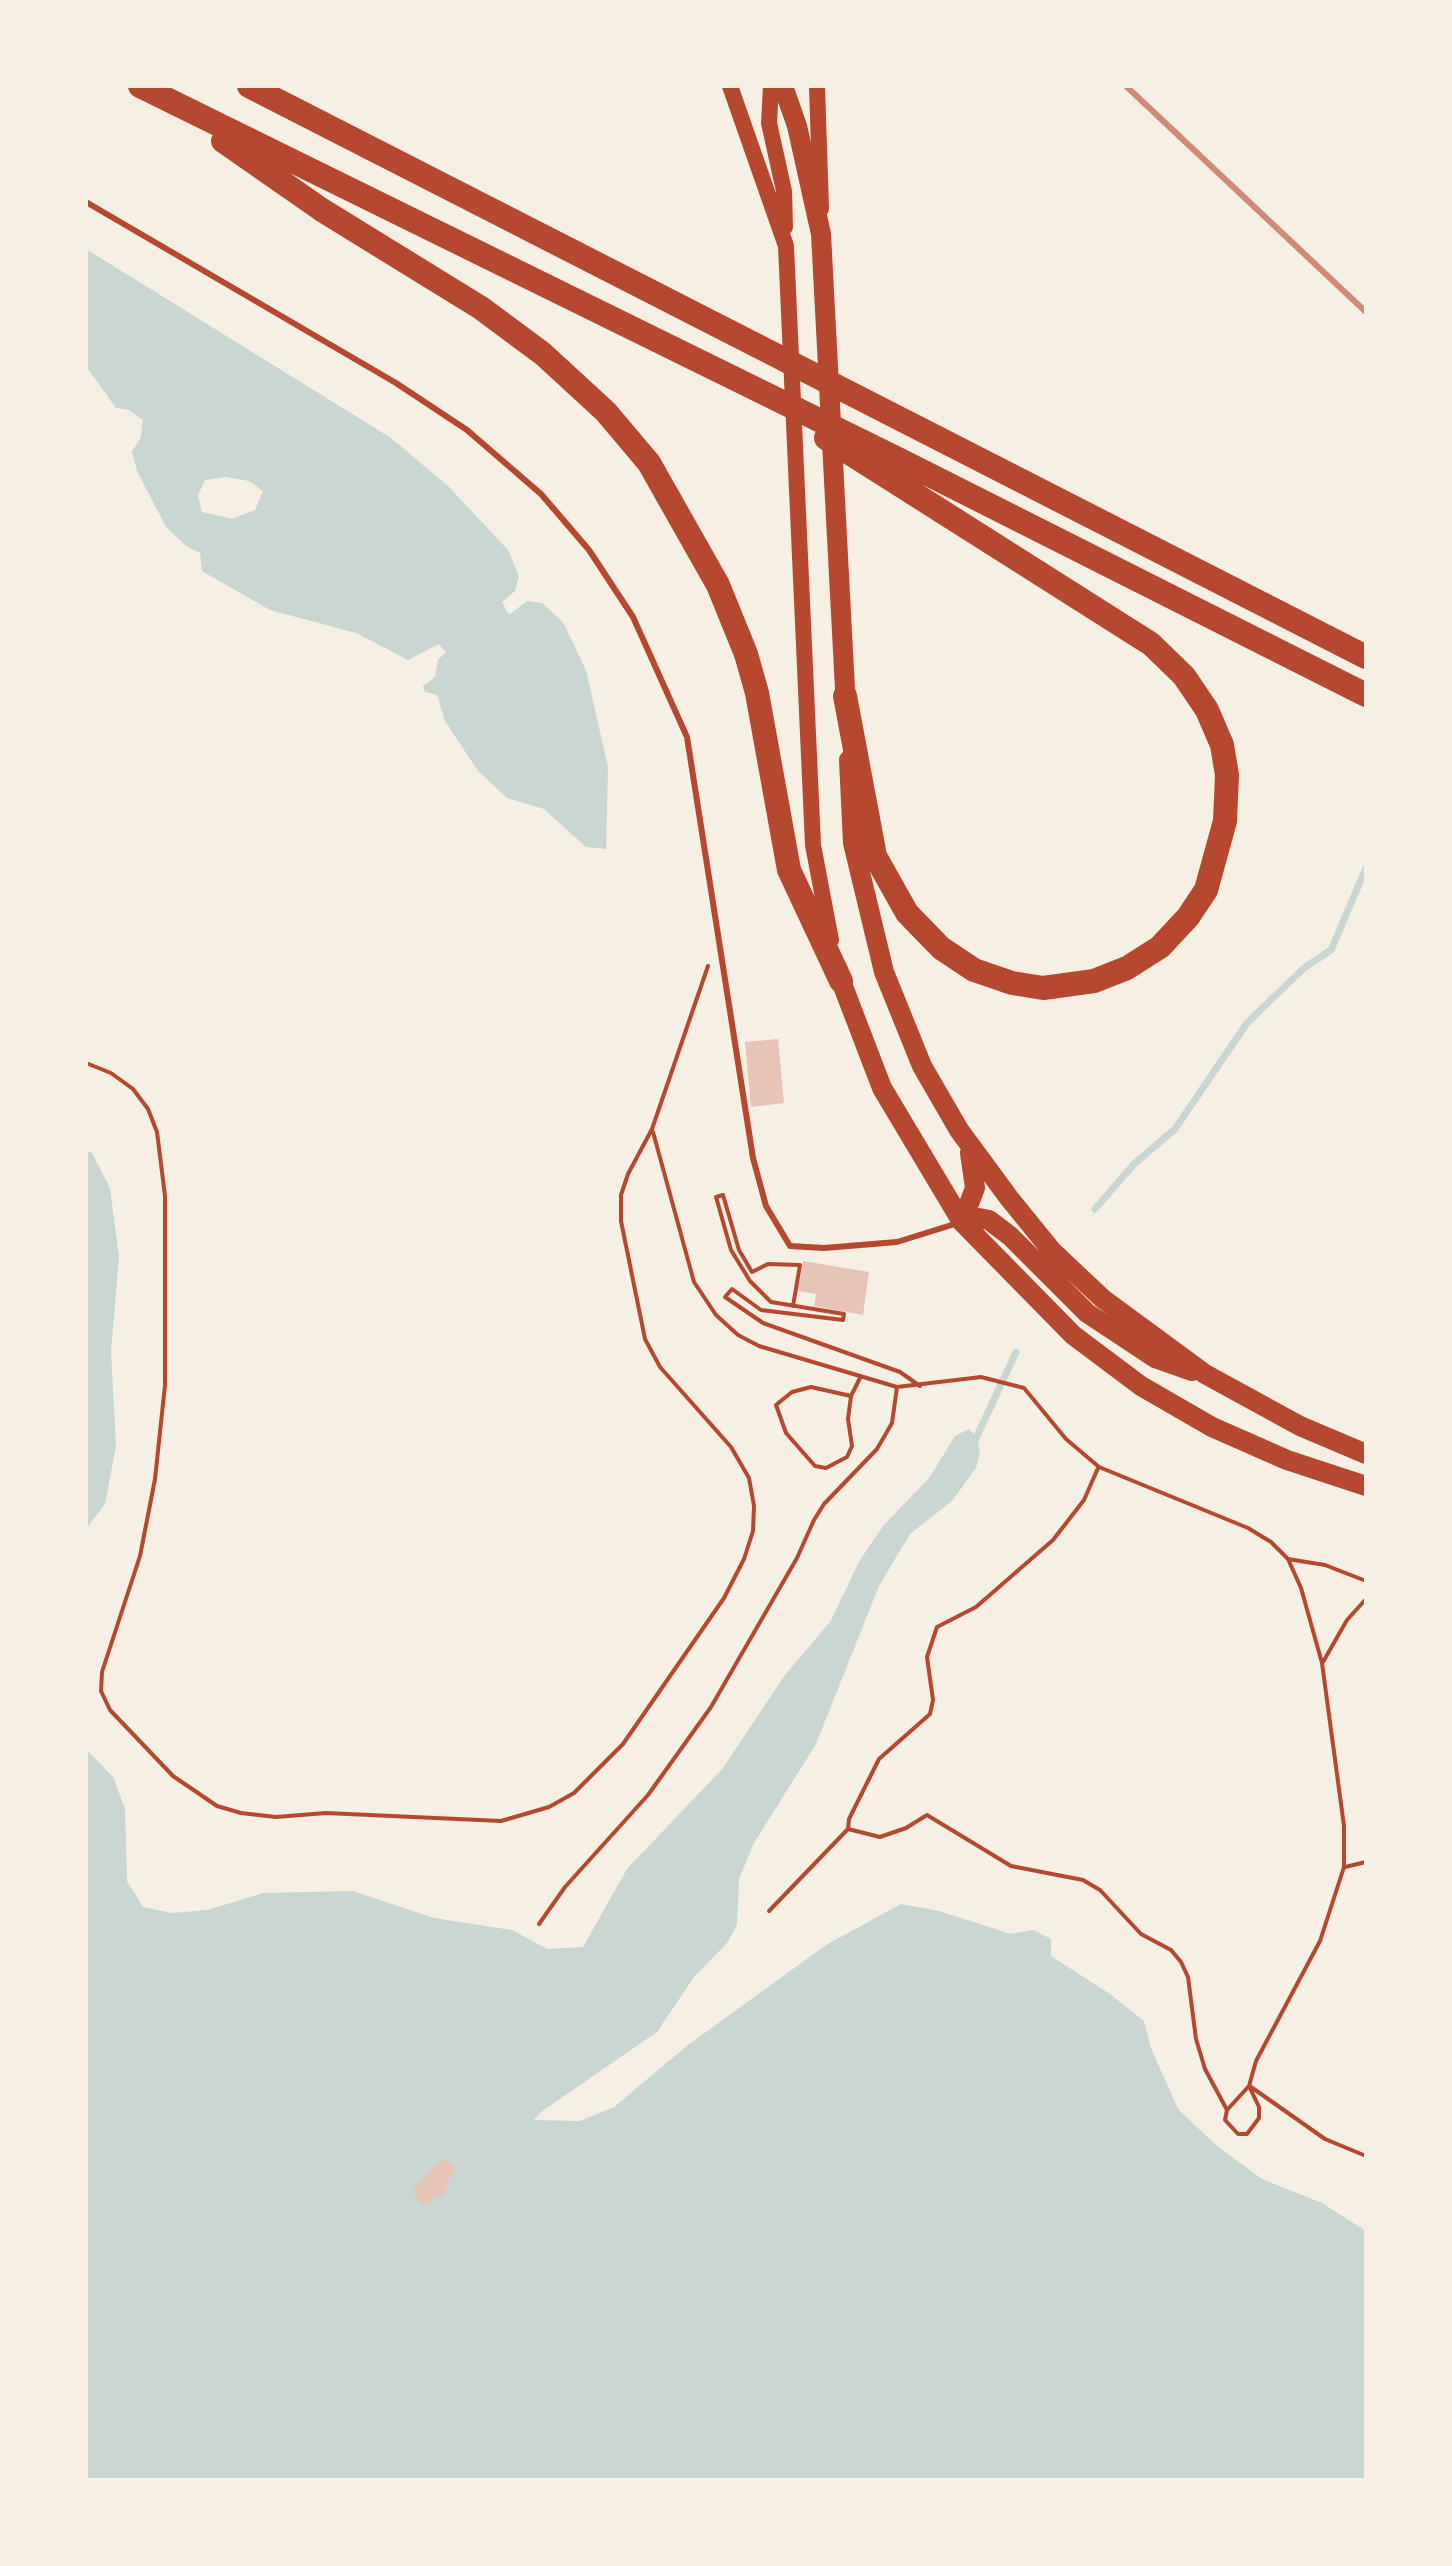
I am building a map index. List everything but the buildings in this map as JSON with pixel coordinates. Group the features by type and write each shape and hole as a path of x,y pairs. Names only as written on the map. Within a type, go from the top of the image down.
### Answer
{"highway":[{"path":"249,86 1366,657"},
{"path":"148,90 898,459 1366,695"},
{"path":"148,90 322,210 481,308 531,345 576,382 649,463 718,585 746,654 757,693 789,870 841,981"},
{"path":"734,378 900,487 1151,644 1184,676 1207,710 1222,745 1227,775 1225,821 1206,890 1188,917 1160,947 1127,968 1094,981 1043,988 1012,983 974,970 941,948 907,913 875,856 845,696"}],"main road":[{"path":"730,86 786,246"},
{"path":"771,86 769,123 784,191 813,845 819,894 841,981 882,1088 962,1222 1073,1335 1141,1386 1212,1427 1287,1460 1366,1486"},
{"path":"783,86 797,126 821,234"},
{"path":"817,86 821,234 853,843 864,900 884,972 922,1066 959,1130 1052,1251 1103,1299 1205,1374 1300,1426 1366,1454"},
{"path":"959,1130 976,1178 962,1222"},
{"path":"962,1222 979,1218 989,1220 1010,1236 1078,1305 1110,1330 1163,1361 1205,1374"}],"lane":[{"path":"86,202 396,383 467,430 541,494 589,550 633,617 687,737 753,1158 766,1206 790,1246 824,1248 897,1242 962,1222"}],"path":[{"path":"86,1063 111,1073 133,1089 148,1109 157,1132 165,1196 167,1264 165,1385 155,1479 140,1556 105,1661 101,1691 126,1730 173,1776 217,1806 241,1813 276,1817 326,1813 501,1821 549,1807 595,1775 623,1744 724,1598 744,1559 753,1531 754,1506 749,1478 731,1447 660,1367 645,1339 627,1261 621,1195 628,1174 652,1129 718,937"},
{"path":"652,1129 694,1282 716,1315 738,1335 759,1346 897,1387 981,1377 1024,1388 1066,1439 1099,1467 1248,1528 1271,1542 1288,1559 1305,1600 1322,1663 1344,1826 1344,1867 1320,1941 1256,2061 1249,2086 1227,2110 1225,2120 1238,2134 1247,2134 1255,2127 1259,2107 1249,2086"},
{"path":"793,1306 799,1267 768,1264 752,1272 739,1250 723,1195 716,1197 731,1250 750,1281 771,1302 793,1306 844,1314 843,1320 761,1310 732,1289 725,1297 763,1323 875,1362 920,1386"},
{"path":"851,1396 811,1387 792,1392 776,1405 786,1433 815,1466 826,1468 847,1457 852,1446 848,1419 851,1396 861,1376"},
{"path":"539,1924 565,1887 648,1795 711,1707 824,1504 858,1472 885,1436 896,1407 897,1387"},
{"path":"769,1911 848,1829 849,1819 879,1759 930,1714 933,1700 927,1657 937,1627 976,1607 1053,1540 1084,1500 1099,1467"},
{"path":"1288,1559 1325,1565 1366,1581"},
{"path":"1322,1663 1347,1620 1366,1599"},
{"path":"848,1829 880,1837 906,1828 927,1815 1011,1866 1074,1877 1100,1890 1141,1934 1171,1950 1181,1962 1188,1977 1191,2013 1205,2069 1227,2110"},
{"path":"1344,1867 1366,1862"},
{"path":"1249,2086 1325,2139 1366,2156"}],"shaded area":[{"path":"86,249 391,438 448,486 508,550 519,576 515,591 502,602 509,615 527,601 542,603 563,622 586,670 608,767 606,849 586,847 544,809 507,798 478,771 445,721 437,695 425,692 423,686 435,677 438,659 446,653 439,644 408,660 356,633 270,610 202,571 200,553 186,546 166,527 137,471 132,452 141,437 143,420 129,410 116,408 86,366","holes":["226,477 249,481 263,491 255,510 232,519 202,512 198,495 205,480"]},
{"path":"86,1150 92,1153 110,1188 119,1257 111,1351 116,1446 105,1504 86,1529"},
{"path":"969,1429 976,1436 980,1452 976,1468 952,1501 910,1534 879,1586 816,1744 754,1843 739,1879 737,1925 728,1942 694,1977 657,2032 541,2112 534,2120 580,2121 614,2107 688,2045 826,1945 901,1904 939,1911 1011,1934 1033,1930 1051,1939 1051,1956 1110,1994 1144,2021 1151,2048 1178,2109 1217,2146 1262,2179 1322,2203 1366,2231 1366,2480 86,2480 86,1749 113,1777 125,1809 127,1881 143,1907 172,1913 207,1910 264,1893 353,1891 434,1918 512,1930 547,1949 583,1947 627,1869 723,1768 785,1675 830,1622 860,1560 883,1526 930,1477 955,1436"}],"waterway":[{"path":"1095,1209 1134,1164 1175,1129 1247,1023 1304,968 1331,950 1366,868"},
{"path":"972,1447 1016,1352"}],"railway":[{"path":"1126,86 1366,312"}]}
